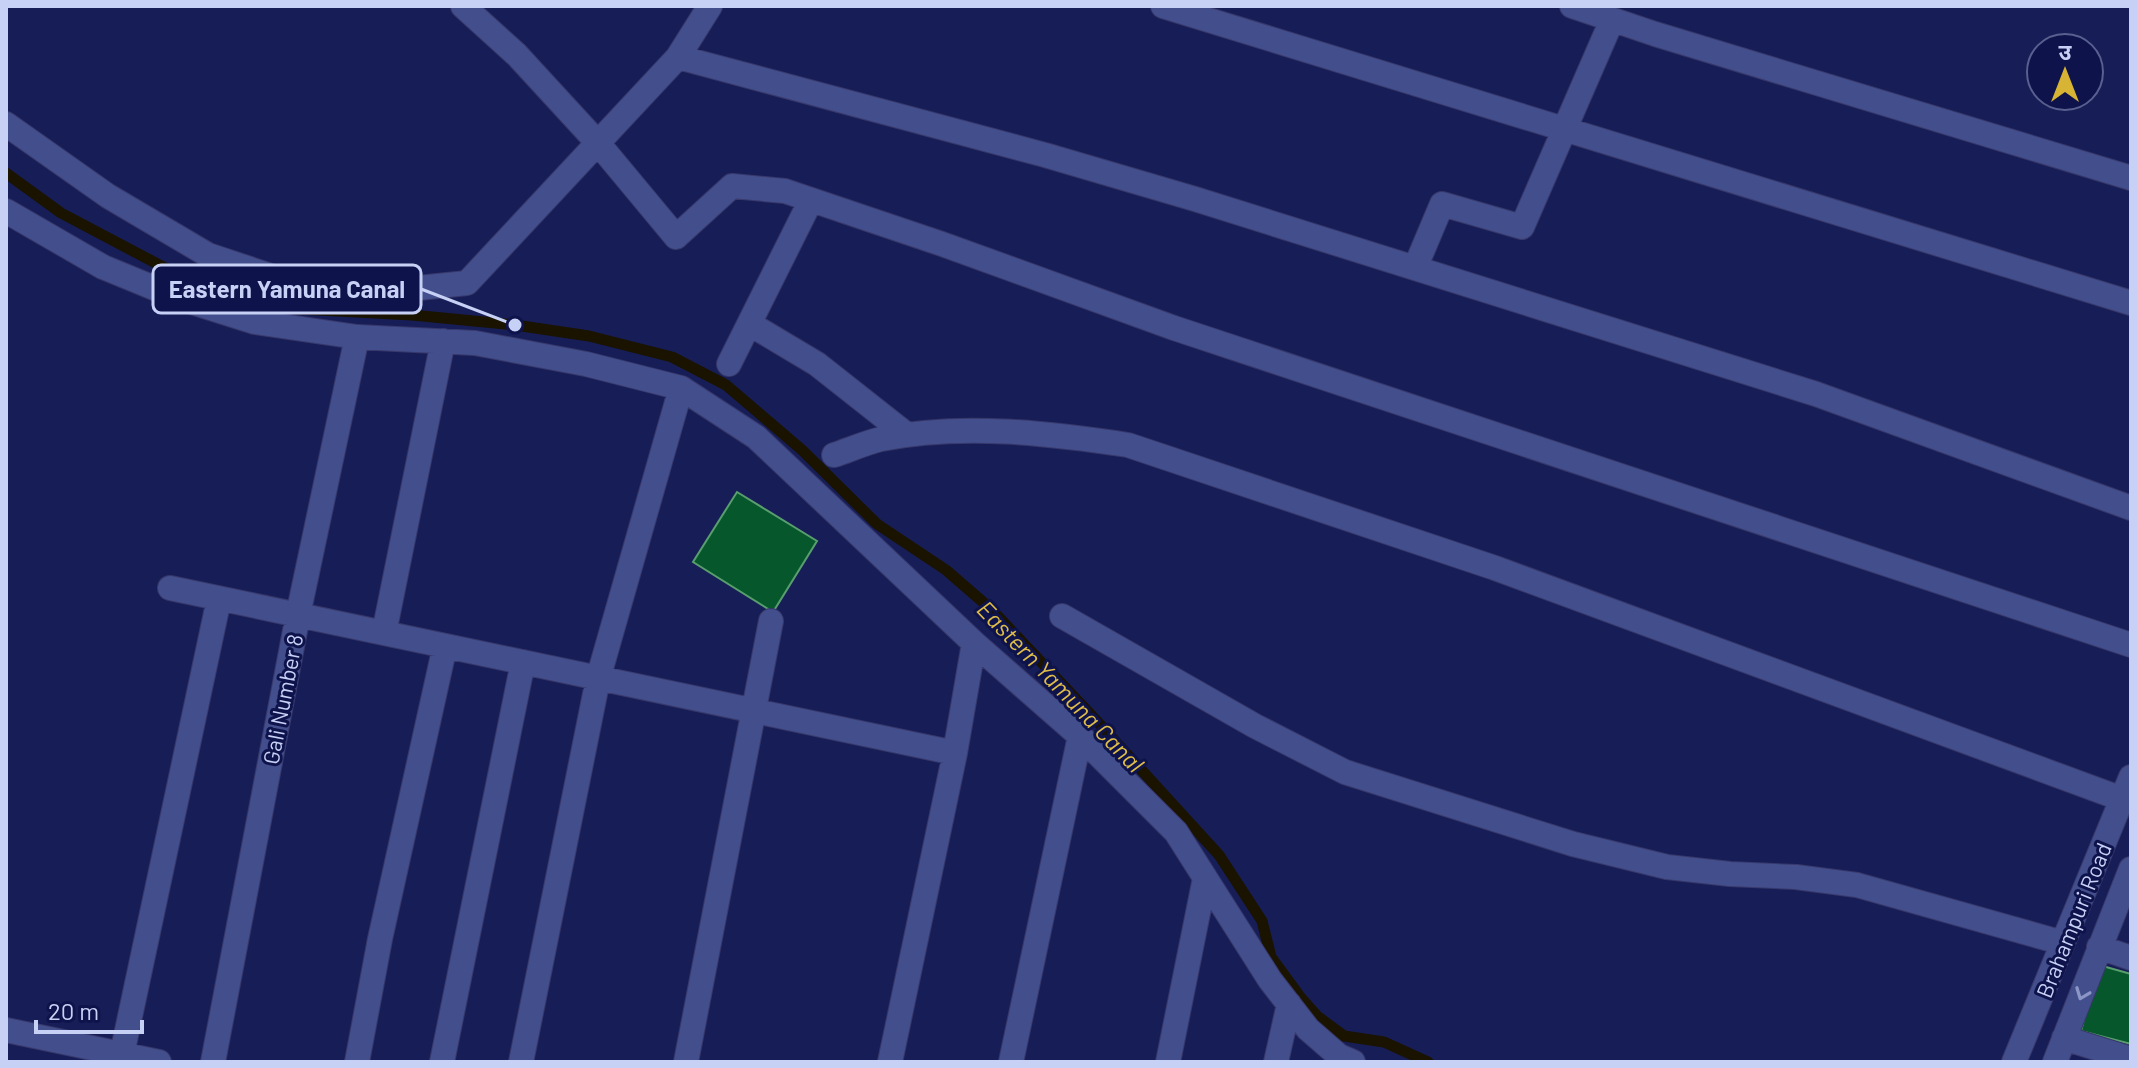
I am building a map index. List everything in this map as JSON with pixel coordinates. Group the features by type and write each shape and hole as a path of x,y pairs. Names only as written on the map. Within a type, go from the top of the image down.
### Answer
{"street":[{"path":"463,6 517,55 597,142 676,237 732,186 785,191 1174,328 2131,645"},
{"path":"6,124 108,196 208,255 310,289 379,292 467,283 678,57 710,6"},
{"path":"1163,6 2131,303"},
{"path":"1572,6 2131,178"},
{"path":"1415,268 1442,204 1522,227 1612,20"},
{"path":"678,57 1045,155 1415,268 1816,394 2131,508"},
{"path":"729,364 811,200"},
{"path":"6,211 103,267 176,297 255,322 357,337 475,343 572,361 681,388 756,437 974,643 1080,736 1176,832 1270,980 1308,1029 1339,1056 1353,1062"},
{"path":"750,324 817,364 907,435"},
{"name":"Gali Number 8","path":"213,1062 298,615 357,337"},
{"path":"384,633 443,341"},
{"path":"521,1062 598,679 681,388"},
{"path":"834,455 879,440 945,432 1067,436 1128,445 1495,568 2126,788"},
{"path":"170,588 955,753"},
{"path":"122,1054 219,599"},
{"path":"1062,616 1255,726 1345,772 1573,844 1667,867 1857,885 2063,943"},
{"path":"686,1062 771,621"},
{"path":"890,1062 955,753 974,643"},
{"path":"357,1062 380,939 445,646"},
{"path":"442,1062 523,662"},
{"path":"1011,1062 1080,736"},
{"name":"Brahampuri Road","path":"2014,1062 2126,788"},
{"name":"Brahampuri Road","path":"2055,1062 2131,869"},
{"path":"1168,1062 1205,878"},
{"path":"2099,947 2131,958"},
{"path":"1276,1062 1289,1004"},
{"path":"6,1030 159,1062"},
{"path":"2064,1038 2131,1059"}],"building":[{"path":"737,492 817,541 773,612 693,562"},
{"path":"2099,965 2131,974 2131,1044 2081,1031"}],"waterway":[{"name":"Eastern Yamuna Canal","path":"6,173 61,213 203,288 282,308 412,315 589,336 672,357 726,385 802,450 877,524 946,570 991,609 1094,718 1219,855 1262,921 1271,957 1317,1016 1344,1036 1384,1042 1428,1062"}],"place":[{"name":"Eastern Yamuna Canal","path":"515,325"}]}
